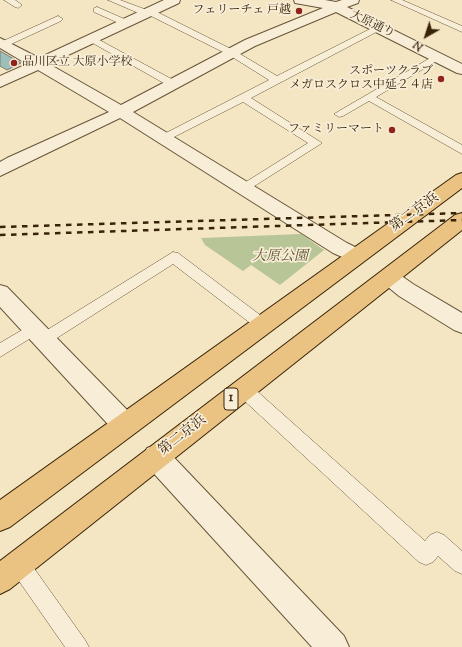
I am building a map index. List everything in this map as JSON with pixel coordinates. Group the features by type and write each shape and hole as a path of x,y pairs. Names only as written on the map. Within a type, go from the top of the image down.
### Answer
{"highway":[{"name":"第二京浜","path":"0,517 462,178"},
{"name":"第二京浜","path":"0,579 462,220"}],"street":[{"path":"0,82 174,0"},
{"name":"大原通り","path":"300,0 332,5 461,68"},
{"path":"0,170 13,162 121,112 250,43 337,8 353,0"},
{"path":"2,43 121,112 340,248 356,256"},
{"path":"389,277 406,290 462,324"},
{"path":"0,293 125,425"},
{"path":"156,457 333,647"}],"lane":[{"path":"8,0 18,5"},
{"path":"112,0 148,13 232,53 277,80"},
{"path":"395,0 462,29"},
{"path":"97,10 126,23"},
{"path":"2,43 58,19"},
{"path":"164,138 379,28"},
{"path":"92,39 173,84"},
{"path":"339,114 437,57"},
{"path":"369,97 462,150"},
{"path":"244,98 316,143 245,188"},
{"path":"0,351 39,334 173,257 263,325"},
{"path":"243,390 426,555 437,542 462,564"},
{"path":"19,564 78,647"}],"green space":[{"name":"大原公園","path":"301,234 324,250 280,285 251,265 243,271 205,245 201,238"}],"water":[{"path":"0,51 21,63 7,70 0,66"}],"railway":[{"path":"0,227 462,213"},
{"path":"0,235 462,220"}],"place":[{"name":"フェリーチェ 戸越","path":"299,11"},
{"name":"品川区立 大原小学校","path":"14,63"},
{"name":"スポーツクラブ メガロスクロス中延２４店","path":"441,79"},
{"name":"ファミリーマート","path":"392,130"}]}
